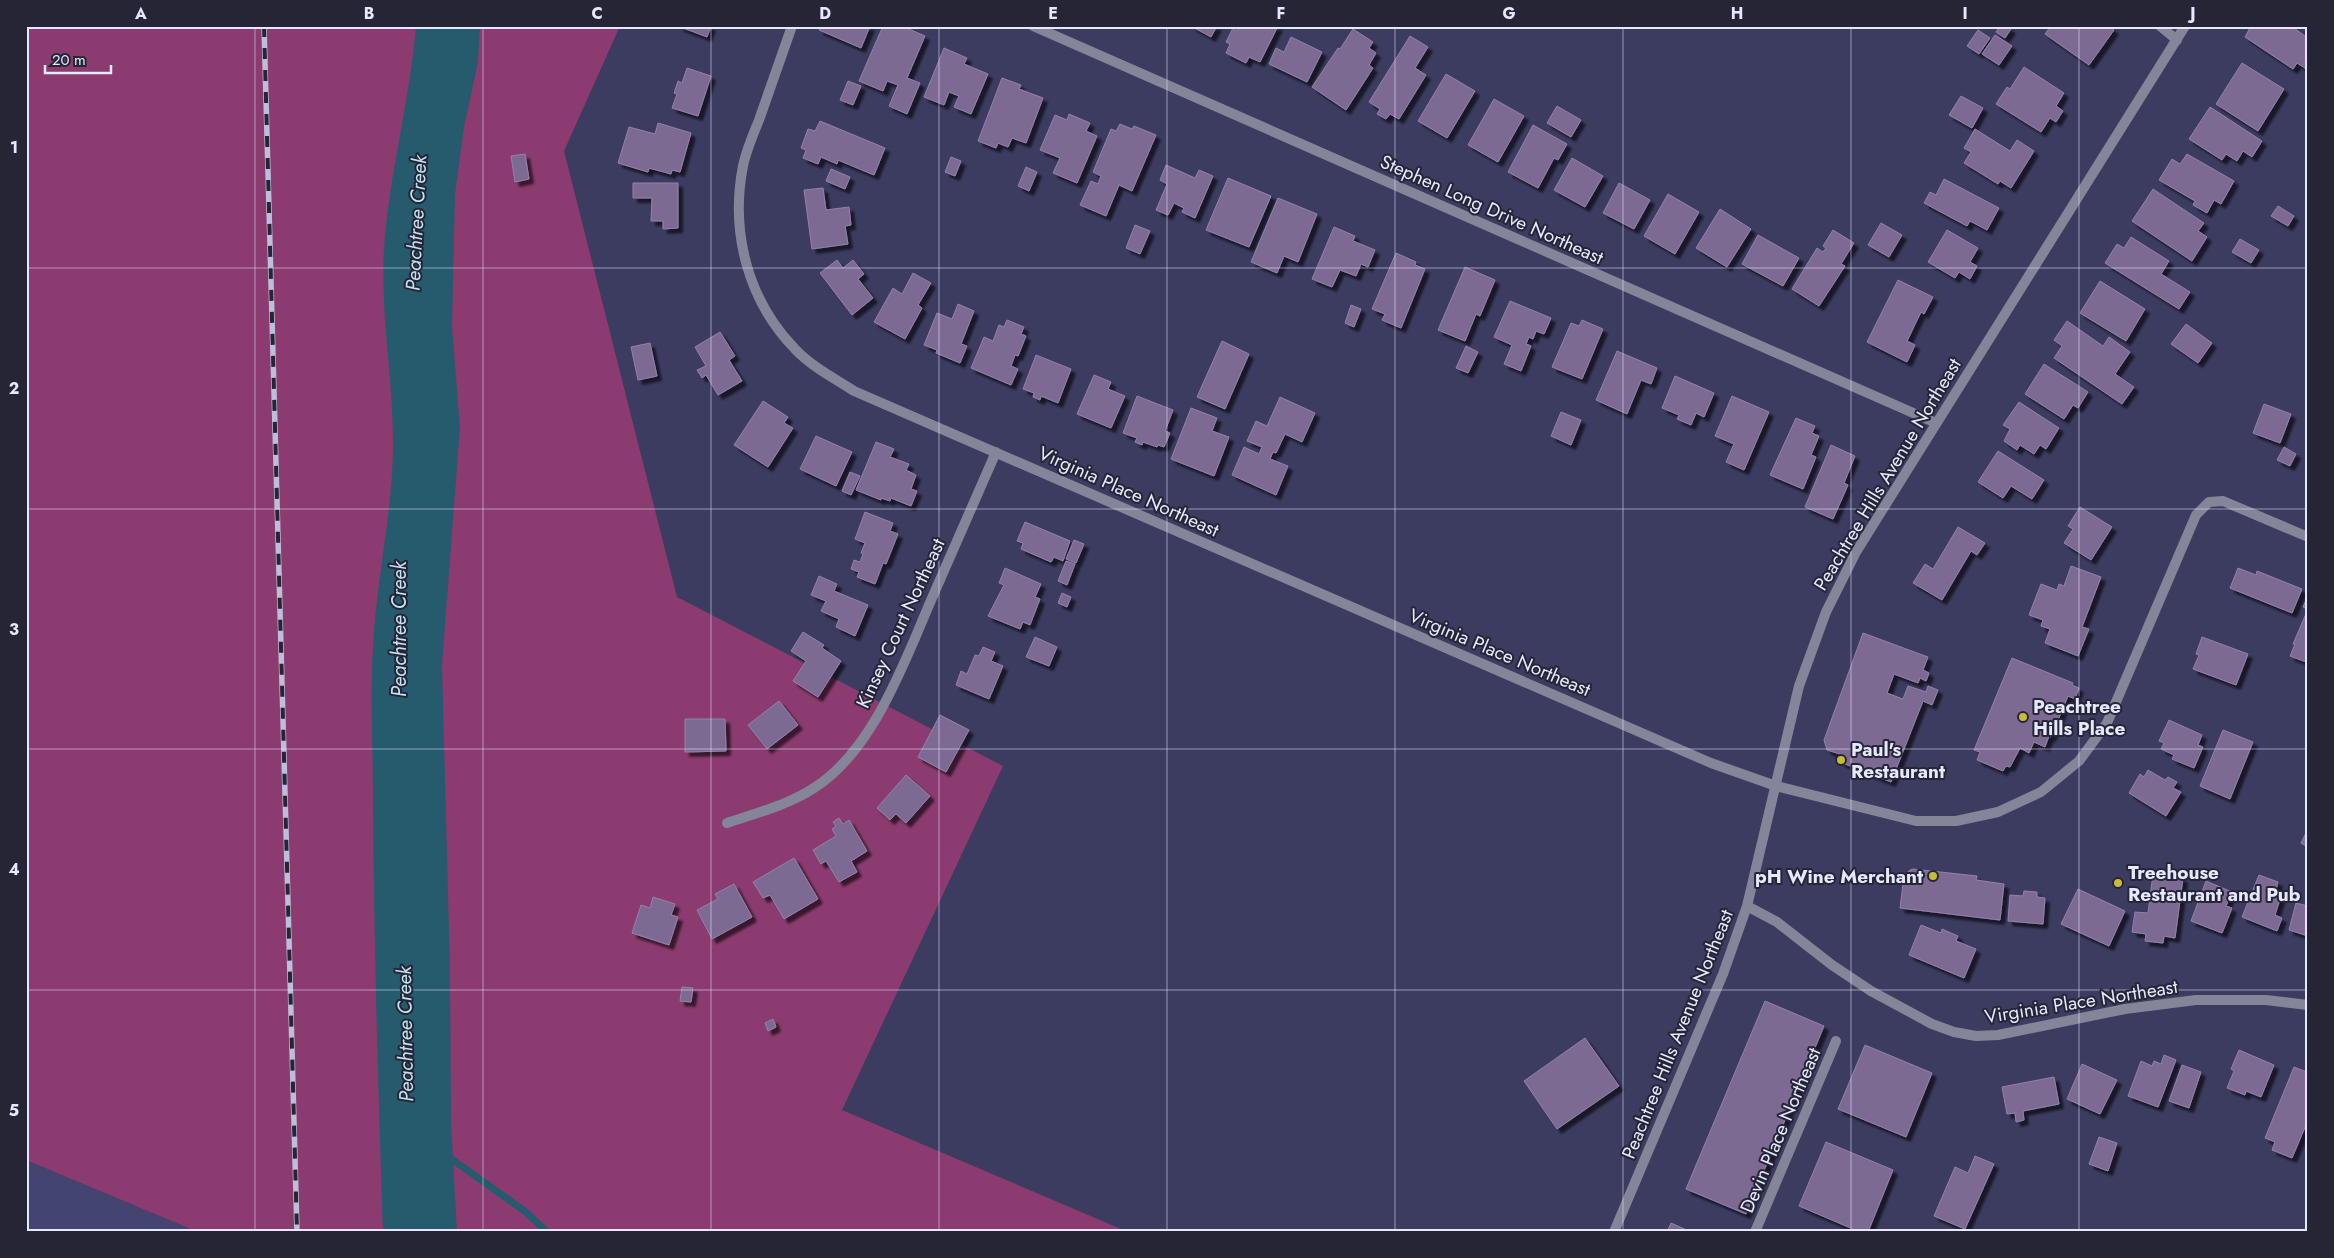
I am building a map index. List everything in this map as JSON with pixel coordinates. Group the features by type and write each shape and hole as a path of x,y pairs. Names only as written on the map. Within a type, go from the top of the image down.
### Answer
{"street":[{"name":"Virginia Place Northeast","path":"792,26 743,164 738,219 741,246 747,270 759,299 785,338 819,369 854,391 1711,763 1776,786 1916,821 1956,821 1998,812 2041,792 2079,761 2107,722 2196,515 2210,502 2223,501 2308,537"},
{"name":"Stephen Long Drive Northeast","path":"1033,26 1936,423"},
{"path":"2160,26 2177,40"},
{"name":"Peachtree Hills Avenue Northeast","path":"1614,1232 1723,974 1748,906 1799,686 1826,612 1856,552 2185,26"},
{"name":"Kinsey Court Northeast","path":"727,822 789,802 815,788 838,768 868,731 891,692 996,452"},
{"name":"Virginia Place Northeast","path":"1748,906 1777,922 1832,965 1870,991 1932,1024 1954,1032 1976,1036 1998,1035 2126,1008 2196,1000 2266,1000 2308,1005"},
{"name":"Devin Place Northeast","path":"1755,1232 1836,1041"}],"shaded area":[{"path":"26,26 620,26 564,151 677,597 1003,766 842,1110 1128,1232 198,1232 26,1160"},
{"path":"26,1160 198,1232 26,1232"}],"water":[{"name":"Peachtree Creek","path":"416,26 480,26 478,62 464,127 455,194 452,327 460,427 442,665 450,969 451,1122 457,1232 383,1232 375,962 372,667 377,598 390,499 393,449 393,424 385,324 384,249 390,193 409,82"}],"building":[{"path":"678,26 711,26 707,37"},
{"path":"821,26 870,26 861,48 819,30"},
{"path":"883,26 902,26 925,36 907,78 920,83 907,114 889,106 898,85 887,81 883,91 859,81"},
{"path":"1191,26 1217,26 1211,37"},
{"path":"1239,26 1278,26 1260,62 1249,57 1246,63 1226,53 1230,44 1226,42 1233,28 1237,31"},
{"path":"2000,26 2006,26 2011,29 2005,38 1996,32"},
{"path":"2051,26 2109,26 2114,30 2089,65 2045,34"},
{"path":"2251,26 2291,26 2308,38 2308,70 2297,63 2293,69 2245,37"},
{"path":"1353,29 1373,42 1369,48 1376,53 1369,65 1373,68 1346,110 1312,87"},
{"path":"1978,30 1990,38 1979,54 1967,46"},
{"path":"1995,35 2012,46 1999,65 1982,54"},
{"path":"1410,36 1428,47 1415,68 1426,75 1399,119 1390,114 1386,119 1377,114 1380,109 1369,102"},
{"path":"1291,37 1322,52 1307,82 1269,64 1276,48 1284,52"},
{"path":"944,48 967,58 964,64 988,74 971,114 954,107 959,96 949,92 944,105 924,97"},
{"path":"2242,63 2284,89 2258,131 2216,104"},
{"path":"2024,67 2064,93 2056,106 2063,111 2056,122 2050,118 2041,132 1996,104 2007,87 2010,89"},
{"path":"687,68 711,76 698,116 672,108 677,94 674,93 678,81 682,83"},
{"path":"1446,74 1475,91 1447,138 1418,121"},
{"path":"1002,78 1021,85 1019,89 1043,98 1026,143 1012,138 1008,147 998,143 996,148 978,141"},
{"path":"848,81 861,86 853,105 840,100"},
{"path":"1961,96 1983,108 1972,128 1949,115"},
{"path":"1494,99 1524,116 1498,162 1468,145"},
{"path":"1557,106 1581,120 1571,137 1547,123"},
{"path":"2210,107 2262,141 2252,157 2243,151 2237,161 2226,154 2222,160 2189,139"},
{"path":"1069,114 1090,123 1086,131 1097,136 1077,183 1053,173 1060,158 1040,150 1055,115 1067,120"},
{"path":"820,121 885,148 874,175 838,160 837,164 821,157 818,164 803,158 806,150 801,148 808,129 815,131"},
{"path":"658,123 691,133 680,172 672,170 671,174 649,168 648,172 618,163 629,127 655,134"},
{"path":"1120,124 1132,129 1134,126 1156,135 1132,191 1119,185 1106,216 1080,205 1091,181 1098,184 1101,176 1093,172 1111,129 1116,131"},
{"path":"1533,125 1567,144 1558,160 1554,158 1538,188 1508,172"},
{"path":"1975,129 2010,151 2017,140 2034,151 2011,188 2000,181 1998,184 1964,163 1971,152 1964,148"},
{"path":"525,154 529,179 515,182 511,156"},
{"path":"2187,154 2234,181 2221,204 2214,200 2207,213 2193,205 2195,201 2159,180 2172,159 2180,164"},
{"path":"951,157 961,161 955,176 945,172"},
{"path":"1572,158 1603,176 1585,207 1554,190"},
{"path":"1166,165 1195,178 1199,170 1213,176 1195,218 1182,212 1184,208 1174,203 1168,215 1156,210 1167,184 1160,180"},
{"path":"1026,167 1037,172 1029,191 1018,186"},
{"path":"831,169 850,177 845,189 826,181"},
{"path":"1228,178 1271,196 1249,247 1206,230"},
{"path":"1944,179 1999,208 1987,230 1970,221 1967,226 1924,203 1930,192 1936,195"},
{"path":"633,183 678,183 678,228 663,229 663,221 651,221 652,198 633,198"},
{"path":"1619,183 1650,200 1634,229 1603,213"},
{"path":"823,188 826,210 849,207 851,225 845,226 848,244 812,249 804,190"},
{"path":"2153,189 2204,223 2198,231 2207,237 2192,261 2132,221"},
{"path":"1668,194 1699,212 1675,254 1644,236"},
{"path":"1278,198 1317,214 1298,262 1284,256 1277,273 1251,262"},
{"path":"2278,206 2294,216 2288,226 2271,216"},
{"path":"1720,209 1751,229 1727,267 1696,248"},
{"path":"1881,223 1902,235 1889,257 1868,245"},
{"path":"1135,225 1150,231 1140,254 1126,248"},
{"path":"1334,227 1355,236 1353,241 1375,250 1368,267 1361,264 1356,276 1340,270 1332,287 1312,279"},
{"path":"1833,230 1854,243 1841,264 1845,266 1819,306 1792,289 1817,248 1823,252 1826,248 1823,246"},
{"path":"1947,230 1978,248 1970,262 1977,266 1970,279 1959,272 1955,278 1928,262"},
{"path":"1758,235 1799,258 1783,286 1742,264"},
{"path":"2131,237 2169,261 2161,274 2190,292 2179,309 2105,263 2117,244 2124,248"},
{"path":"2240,239 2259,250 2251,263 2232,252"},
{"path":"1396,253 1416,262 1415,265 1425,269 1401,328 1382,320 1385,314 1372,309"},
{"path":"837,260 843,268 853,260 864,274 858,279 873,298 852,315 820,273"},
{"path":"1465,267 1495,280 1480,316 1476,314 1465,341 1438,330"},
{"path":"913,273 931,283 918,305 922,308 905,339 874,322 893,288 902,294"},
{"path":"1898,280 1933,297 1924,314 1921,312 1907,341 1915,345 1907,362 1867,342"},
{"path":"2100,281 2145,309 2126,341 2080,313"},
{"path":"1510,301 1551,318 1544,334 1536,331 1533,339 1529,337 1526,344 1531,346 1521,371 1504,364 1512,345 1494,337"},
{"path":"958,304 974,311 961,344 967,346 960,363 936,353 937,350 924,345 937,313 952,319"},
{"path":"1351,305 1361,309 1354,327 1345,323"},
{"path":"1007,320 1024,327 1021,334 1026,336 1018,356 1015,355 1011,366 1018,369 1011,385 971,368 984,337 993,341 999,325 1004,327"},
{"path":"1582,320 1603,329 1582,379 1552,367 1571,323 1579,326"},
{"path":"2067,321 2103,346 2109,337 2130,352 2115,374 2134,387 2122,404 2054,358 2062,346 2054,340"},
{"path":"2186,324 2212,343 2198,363 2171,344"},
{"path":"720,332 735,356 729,360 742,381 718,395 706,375 702,378 697,370 706,366 695,347"},
{"path":"1222,341 1249,354 1225,409 1197,397"},
{"path":"650,343 657,376 638,380 631,347"},
{"path":"1466,346 1478,352 1468,373 1456,368"},
{"path":"1617,351 1657,368 1651,384 1641,380 1627,414 1596,400"},
{"path":"1036,355 1071,369 1058,403 1041,396 1040,400 1033,397 1034,393 1023,389"},
{"path":"2044,364 2088,392 2078,408 2073,405 2064,419 2025,394"},
{"path":"1094,375 1111,382 1108,389 1125,396 1111,428 1077,414"},
{"path":"1675,376 1714,393 1704,417 1696,413 1691,425 1677,419 1679,415 1662,408"},
{"path":"1137,396 1173,410 1165,431 1170,433 1164,447 1158,445 1157,447 1143,442 1142,445 1135,442 1137,438 1123,433"},
{"path":"1732,396 1769,412 1744,470 1726,462 1734,444 1715,436"},
{"path":"1280,397 1315,413 1302,442 1285,434 1276,453 1273,452 1270,459 1288,466 1276,495 1232,475 1244,447 1259,454 1262,447 1247,441 1256,421 1267,426"},
{"path":"763,401 788,417 784,423 793,428 768,467 734,445"},
{"path":"2019,402 2059,428 2046,449 2040,445 2034,454 2020,445 2017,450 2004,441 2010,429 2003,425"},
{"path":"2264,404 2291,414 2280,443 2253,433"},
{"path":"1191,408 1217,418 1212,431 1229,437 1214,476 1171,459"},
{"path":"1561,412 1581,420 1571,445 1551,436"},
{"path":"1796,418 1815,426 1812,433 1819,436 1811,455 1816,457 1803,489 1770,475"},
{"path":"816,436 852,452 836,486 800,469"},
{"path":"876,442 894,449 890,457 909,464 906,470 916,475 911,489 917,491 911,506 891,498 890,501 881,498 881,500 856,490"},
{"path":"1831,445 1855,456 1844,483 1848,485 1833,519 1805,507"},
{"path":"2284,447 2296,454 2290,466 2277,460"},
{"path":"1998,451 2044,480 2032,499 2011,486 2003,498 1978,482"},
{"path":"850,472 860,476 851,495 842,491"},
{"path":"2080,507 2112,527 2091,560 2064,543 2073,529 2068,526"},
{"path":"865,512 893,523 890,531 898,534 886,564 883,563 875,584 857,577 859,572 851,569 854,560 860,562 863,554 861,553 865,543 855,539"},
{"path":"1025,522 1070,541 1063,561 1054,557 1051,562 1021,549 1023,543 1017,541"},
{"path":"1958,527 1985,543 1977,555 1971,551 1942,600 1913,583 1925,564 1933,569"},
{"path":"1074,540 1084,544 1076,563 1066,559"},
{"path":"1066,561 1075,564 1067,585 1058,581"},
{"path":"2071,566 2101,577 2082,627 2089,629 2078,656 2045,643 2050,629 2041,626 2043,620 2029,615 2041,584 2057,590 2059,584 2064,586"},
{"path":"1005,568 1041,584 1035,597 1040,599 1030,625 1023,622 1020,629 988,616 1004,585 999,583"},
{"path":"2238,568 2256,575 2257,571 2302,589 2292,613 2230,588"},
{"path":"819,576 837,584 834,591 868,605 855,636 836,627 839,619 821,611 826,601 811,595"},
{"path":"1062,593 1071,597 1067,607 1058,603"},
{"path":"2308,598 2308,609 2303,607"},
{"path":"2308,609 2308,657 2306,662 2290,656"},
{"path":"803,632 824,645 822,648 841,661 818,697 793,681 806,661 791,651"},
{"path":"1863,633 1928,657 1923,670 1929,673 1926,681 1920,678 1918,683 1894,674 1887,693 1903,699 1908,686 1926,692 1928,686 1938,690 1932,705 1923,701 1891,782 1840,762 1843,755 1827,750 1824,740"},
{"path":"1035,637 1057,647 1049,666 1026,657"},
{"path":"2202,637 2248,654 2236,685 2193,669 2199,655 2196,654"},
{"path":"983,647 995,652 991,661 1003,666 989,699 956,685 961,671 967,674 975,655 979,656"},
{"name":"Peachtree Hills Place","path":"2012,658 2073,683 2072,685 2079,688 2075,699 2068,696 2045,747 2034,742 2029,753 2020,748 2010,767 2006,766 2003,771 1977,760 1980,752 1974,750"},
{"path":"779,701 798,725 767,749 748,725"},
{"path":"940,715 969,730 946,772 918,757"},
{"path":"685,719 725,719 726,751 685,752"},
{"path":"2169,720 2202,735 2198,745 2203,747 2194,768 2172,759 2174,755 2161,749 2164,743 2159,741"},
{"path":"2223,730 2253,742 2230,799 2200,786"},
{"path":"2148,770 2165,780 2168,777 2177,782 2173,788 2181,792 2166,816 2129,793 2140,774 2144,777"},
{"path":"906,775 930,796 906,823 896,814 890,820 877,808"},
{"path":"839,818 843,824 849,820 867,851 851,861 857,872 839,882 826,861 821,864 813,850 836,836 832,829 836,826 833,822"},
{"path":"2308,829 2308,847 2301,843"},
{"path":"794,858 818,899 784,919 770,895 763,898 753,882"},
{"path":"1913,869 1977,876 1976,880 2004,884 2000,920 1900,908 1904,876"},
{"path":"2153,874 2183,878 2175,938 2164,936 2163,943 2145,941 2146,934 2132,932 2135,912 2148,913"},
{"path":"2259,875 2278,882 2276,890 2282,893 2275,915 2282,918 2277,931 2242,917"},
{"path":"2206,881 2232,892 2226,906 2232,908 2222,933 2191,921"},
{"path":"734,884 752,917 712,939 697,910 718,899 715,894"},
{"path":"2078,889 2125,911 2109,946 2061,924"},
{"path":"2024,891 2037,892 2037,897 2045,898 2043,924 2008,921 2010,895 2023,896"},
{"path":"653,897 675,904 671,915 678,917 669,945 632,933 641,905 650,908"},
{"path":"2296,903 2308,906 2308,936 2289,930"},
{"path":"1921,925 1941,933 1942,929 1958,936 1956,941 1976,949 1964,978 1909,955"},
{"path":"682,987 693,988 691,1002 680,1001"},
{"path":"1765,1001 1824,1026 1746,1214 1686,1189"},
{"path":"773,1019 776,1027 768,1031 765,1023"},
{"path":"1585,1038 1619,1086 1557,1129 1524,1081"},
{"path":"1865,1045 1932,1073 1906,1137 1838,1109"},
{"path":"2239,1050 2274,1065 2261,1097 2246,1091 2245,1095 2227,1088 2234,1071 2231,1069"},
{"path":"2164,1055 2176,1060 2158,1107 2128,1096 2141,1061 2152,1066 2154,1061 2161,1064"},
{"path":"2082,1064 2117,1080 2100,1114 2067,1099"},
{"path":"2182,1065 2201,1072 2189,1108 2169,1101"},
{"path":"2294,1067 2307,1072 2308,1070 2308,1120 2292,1158 2272,1150 2275,1142 2265,1138"},
{"path":"2054,1077 2059,1104 2023,1111 2024,1120 2016,1122 2015,1113 2007,1114 2002,1087"},
{"path":"2099,1137 2117,1143 2108,1171 2089,1164"},
{"path":"1826,1142 1893,1170 1868,1232 1860,1232 1799,1206"},
{"path":"1975,1156 1994,1164 1965,1229 1934,1216 1955,1167 1968,1173"},
{"path":"1671,1223 1691,1232 1667,1232"}],"waterway":[{"path":"446,1155 526,1212 547,1232"}],"railway":[{"path":"264,26 297,1232"}],"place":[{"name":"Peachtree Hills Place","path":"2023,717"},
{"name":"Paul's Restaurant","path":"1841,760"},
{"name":"pH Wine Merchant","path":"1933,876"},
{"name":"Treehouse Restaurant and Pub","path":"2118,883"}]}
